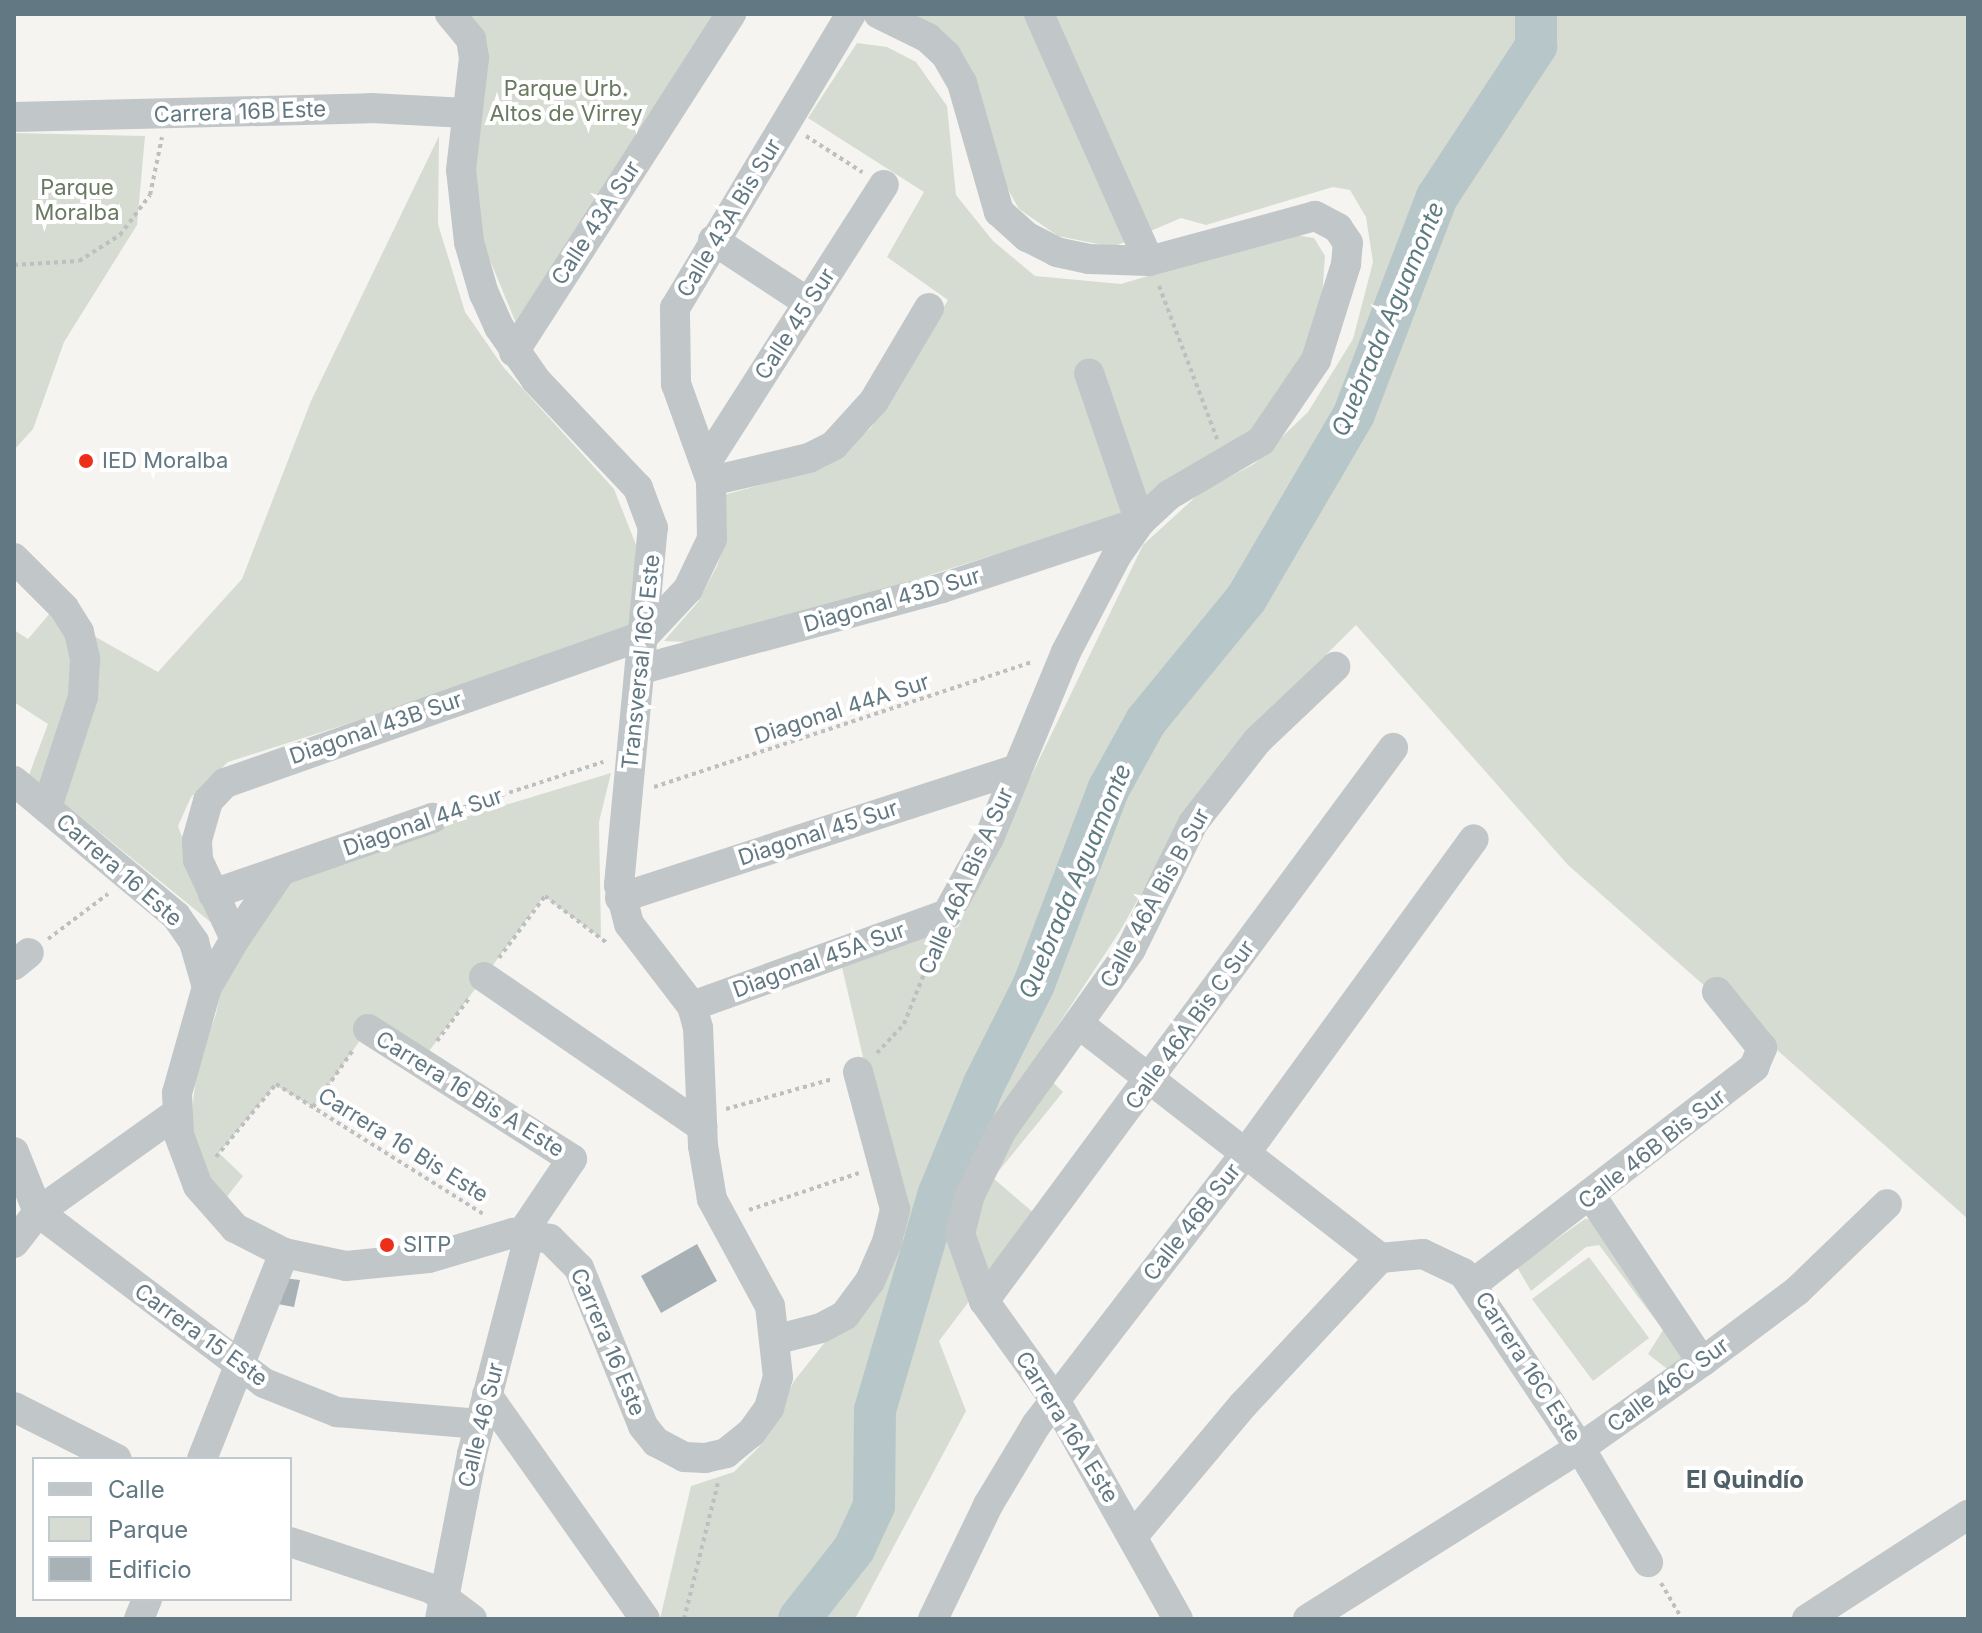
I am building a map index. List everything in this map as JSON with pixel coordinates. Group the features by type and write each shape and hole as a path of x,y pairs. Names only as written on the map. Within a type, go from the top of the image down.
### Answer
{"street":[{"name":"Transversal 16C Este","path":"450,14 466,31 473,49 461,170 469,242 484,294 514,352 638,488 648,507 652,572 620,898 629,924 692,1006 700,1043 701,1122 712,1199 760,1284 778,1339"},
{"name":"Calle 43A Sur","path":"514,352 731,14"},
{"name":"Calle 43A Bis Sur","path":"709,472 686,422 672,351 675,308 851,14"},
{"path":"879,14 928,38 946,55 962,83 999,212 1011,226 1057,252 1149,261 1039,14"},
{"name":"Carrera 16B Este","path":"14,117 371,108 466,113"},
{"name":"Calle 45 Sur","path":"709,472 809,303 884,185"},
{"name":"Calle 46A Bis A Sur","path":"947,914 989,838 1066,652 1140,522 1169,495 1225,459 1261,441 1316,360 1338,299 1348,243 1338,228 1315,216 1149,261"},
{"path":"713,240 809,303"},
{"path":"645,635 688,589 703,564 712,539 709,472 809,458 834,445 874,401 929,308"},
{"path":"1089,373 1140,522"},
{"name":"Diagonal 43D Sur","path":"642,669 942,588 1140,522"},
{"path":"14,558 46,586 79,632 87,675 83,697 47,807"},
{"name":"Diagonal 43B Sur","path":"235,939 198,860 197,840 208,801 225,783 645,635"},
{"name":"Calle 46A Bis B Sur","path":"960,1234 969,1197 1002,1130 1080,1025 1131,949 1213,794 1257,741 1335,667"},
{"name":"Calle 46A Bis C Sur","path":"984,1301 1393,748"},
{"name":"Diagonal 45 Sur","path":"620,898 1016,769"},
{"name":"Carrera 16 Este","path":"14,781 186,929 207,987"},
{"name":"Diagonal 44 Sur","path":"213,894 433,818"},
{"name":"Calle 46B Sur","path":"933,1619 1003,1477 1055,1400 1245,1154 1474,839"},
{"path":"281,871 207,987 181,1072 177,1113 196,1181 235,1228 284,1253 332,1264 376,1266 440,1255 522,1233"},
{"name":"Diagonal 45A Sur","path":"692,1006 947,914"},
{"path":"484,977 701,1122"},
{"name":"Calle 46B Bis Sur","path":"1474,1283 1592,1197 1754,1067 1762,1048 1717,992"},
{"path":"1080,1025 1380,1258 1243,1405 1133,1536"},
{"name":"Carrera 16 Bis A Este","path":"368,1029 572,1159"},
{"path":"726,1453 751,1433 769,1408 778,1377 778,1339 821,1328 845,1315 870,1281 895,1209 858,1072"},
{"path":"14,1243 38,1212 177,1113"},
{"path":"14,1152 38,1212"},
{"name":"Calle 46 Sur","path":"442,1607 522,1233 572,1159"},
{"path":"1592,1197 1702,1362"},
{"name":"Calle 46C Sur","path":"1308,1619 1580,1448 1702,1362 1797,1291 1887,1204"},
{"name":"Carrera 15 Este","path":"38,1212 239,1366 313,1406 362,1416 479,1424"},
{"name":"Carrera 16 Este","path":"522,1233 559,1245 579,1268 649,1435 684,1457 726,1453"},
{"name":"Carrera 16A Este","path":"960,1234 984,1301 1055,1400 1178,1619"},
{"path":"203,1457 284,1253"},
{"name":"Carrera 16C Este","path":"1380,1258 1423,1254 1451,1264 1474,1283 1580,1448 1648,1562"},
{"path":"487,1395 645,1619"},
{"path":"14,1407 113,1457"},
{"path":"1807,1619 1968,1515"},
{"path":"292,1543 472,1619"}],"path":[{"path":"14,265 79,261 120,235 150,195 165,115"},
{"path":"787,124 884,185"},
{"path":"1149,261 1225,459"},
{"name":"Diagonal 44A Sur","path":"628,796 1066,652"},
{"name":"Diagonal 44 Sur","path":"433,818 632,752"},
{"path":"22,959 129,878"},
{"name":"Calle 46A Bis A Sur","path":"858,1072 904,1024 947,914"},
{"path":"313,1107 368,1029"},
{"path":"701,1122 858,1072"},
{"name":"Carrera 16 Bis Este","path":"196,1181 276,1084 522,1233"},
{"path":"722,1219 884,1165"},
{"path":"684,1619 726,1453"},
{"path":"1648,1562 1682,1619"}],"green space":[{"name":"Parque Urb. Altos de Virrey","path":"465,14 718,14 518,328 480,236"},
{"path":"892,14 1968,14 1968,1219 1568,865 1356,625 1259,721 1192,804 1120,931 1033,1063 1063,1092 993,1178 1035,1214 939,1341 966,1411 855,1619 660,1619 691,1486 734,1472 761,1445 794,1381 906,1241 841,963 958,927 1143,545 1201,492 1254,464 1308,412 1353,339 1373,262 1366,217 1350,190 1333,187 1206,225 1181,218 1113,247 1058,236 1019,209 1000,175 974,84"},
{"path":"857,43 887,47 916,62 947,106 956,195 993,241 1035,276 1121,284 1289,234 1314,238 1325,256 1322,298 1294,382 1252,434 1123,515 711,643 664,641 698,602 717,566 727,537 724,495 825,467 871,428 948,300 887,257 924,192 808,118"},
{"name":"Parque Moralba","path":"14,133 145,136 137,225 64,342 33,429 14,450"},
{"path":"439,136 438,224 465,312 504,368 614,489 636,545 631,633 228,762 191,797 178,826 213,924 29,775 48,724 14,702 14,630 28,639 51,612 158,672 242,579 311,401"},
{"path":"611,773 599,822 601,938 544,896 421,1062 368,1029 313,1107 275,1085 219,1153 243,1176 226,1198 198,1162 191,1122 197,1066 216,1014 227,960 281,873"},
{"path":"1585,1219 1594,1220 1682,1352 1681,1362 1670,1371 1648,1354 1663,1330 1599,1245 1586,1247 1531,1291 1517,1267"},
{"path":"1589,1257 1649,1338 1593,1381 1532,1299"}],"building":[{"path":"697,1244 717,1281 661,1313 641,1276"},
{"path":"283,1278 300,1280 294,1307 272,1303"}],"waterway":[{"name":"Quebrada Aguamonte","path":"799,1619 854,1549 874,1506 875,1410 939,1193 984,1084 1034,984 1109,788 1146,721 1246,599 1354,414 1437,197 1536,46 1536,14"}],"place":[{"name":"IED Moralba","path":"86,461"},
{"name":"SITP","path":"387,1245"}],"district":[{"name":"El Quindío","path":"1745,1480"}]}
